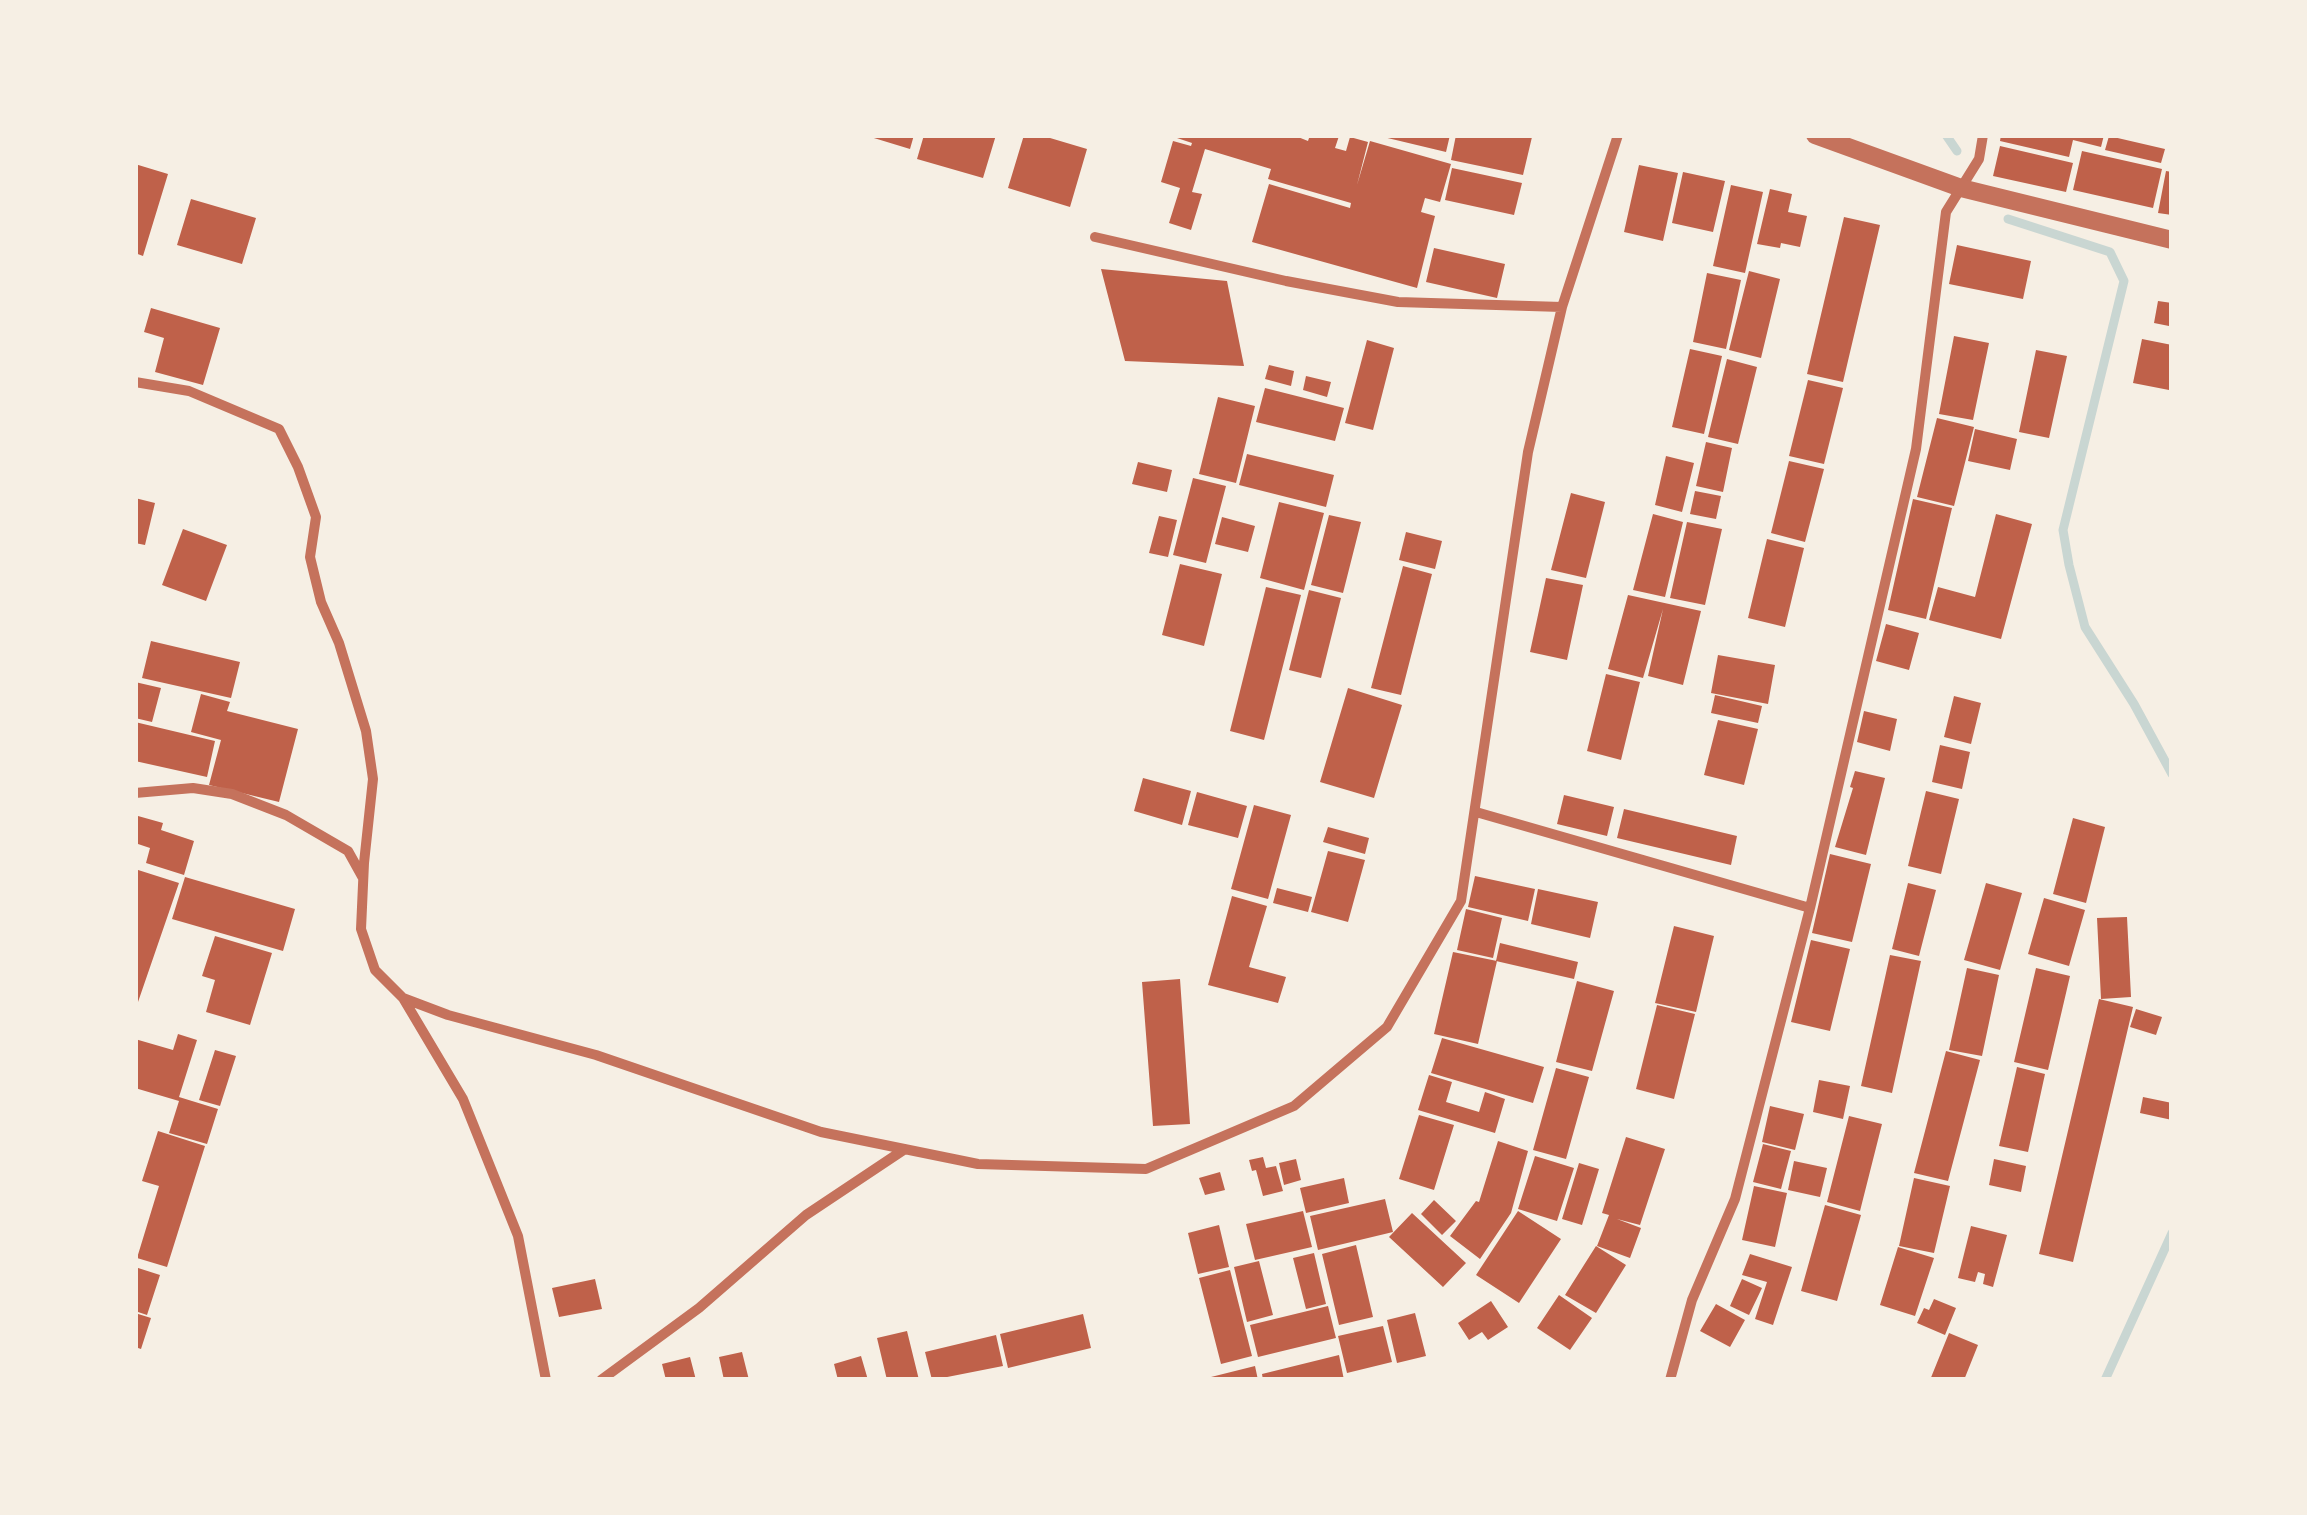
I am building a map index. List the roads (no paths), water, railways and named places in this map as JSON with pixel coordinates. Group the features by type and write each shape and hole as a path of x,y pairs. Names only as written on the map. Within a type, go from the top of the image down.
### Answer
{"street":[{"path":"403,998 448,1015 596,1055 820,1132 978,1164 1146,1169 1294,1106 1387,1027 1462,902 1528,452 1562,307 1618,135"},
{"path":"1815,135 1960,188 2172,240"},
{"path":"1670,1380 1692,1300 1735,1199 1810,908 1916,449 1946,212 1979,159 1984,135"},
{"path":"1095,237 1398,302 1562,307"},
{"path":"135,382 188,391 280,429 298,467 316,518 310,558 321,602 339,643 373,778 361,929 375,970 403,998 463,1099 518,1236 546,1380"},
{"path":"135,793 193,788 232,794 286,815 348,851 363,879"},
{"path":"1476,812 1810,908"},
{"path":"601,1380 699,1308 806,1215 905,1149"}],"waterway":[{"path":"1946,135 1957,151"},
{"path":"2008,219 2110,252 2124,281 2063,530 2085,627 2172,774"},
{"path":"2105,1380 2172,1233"}]}
